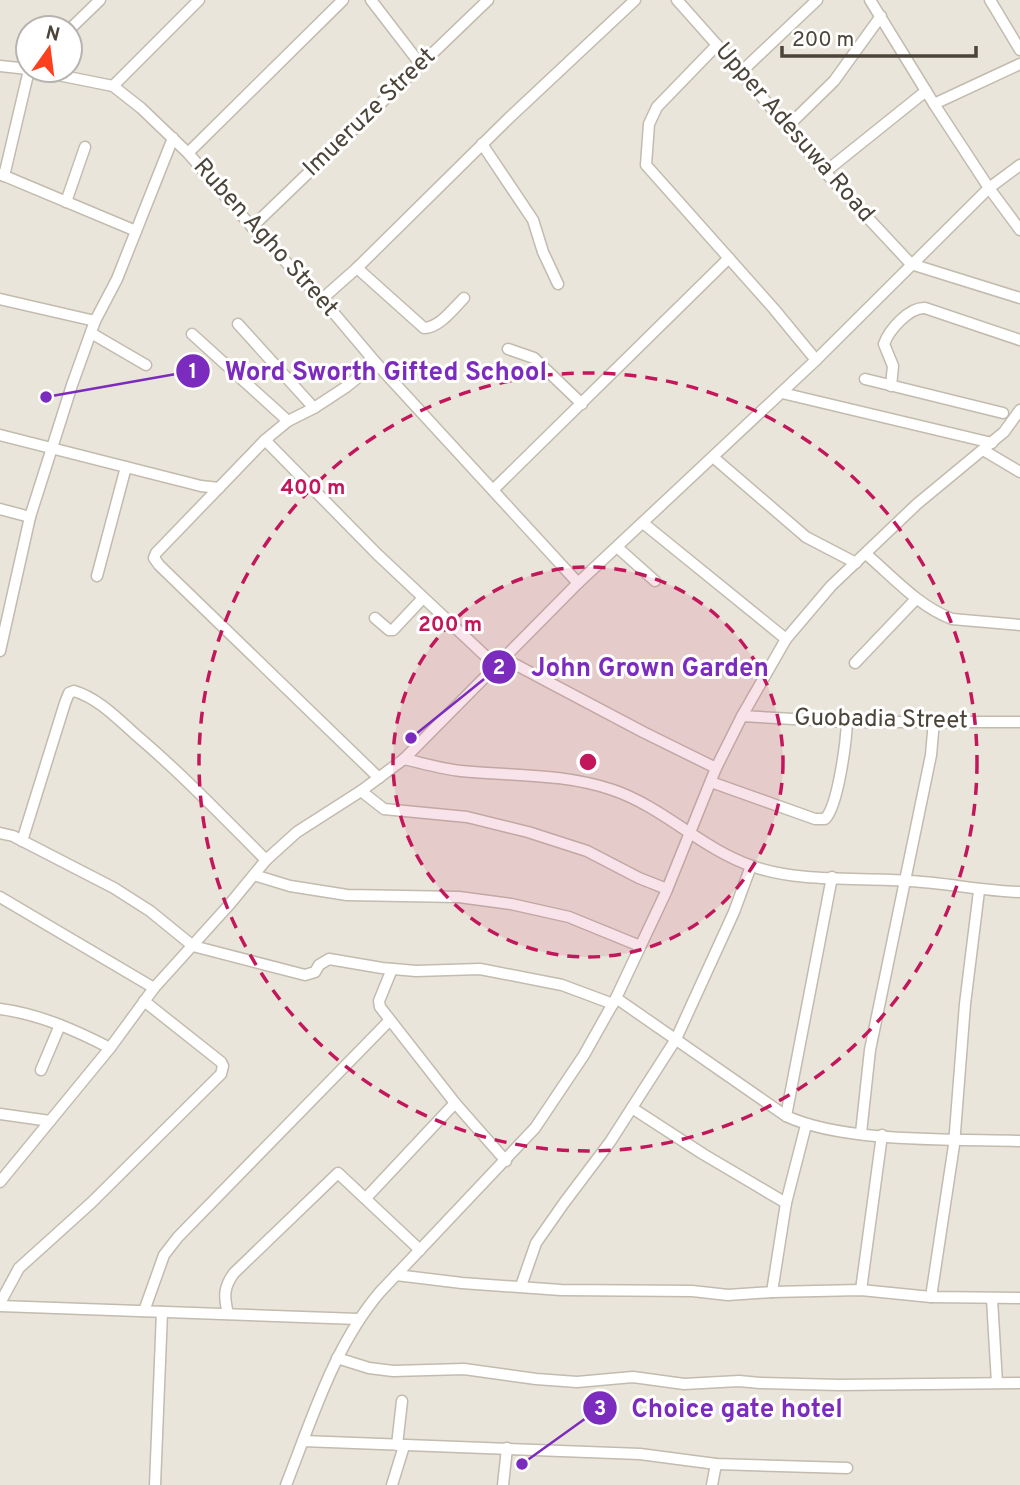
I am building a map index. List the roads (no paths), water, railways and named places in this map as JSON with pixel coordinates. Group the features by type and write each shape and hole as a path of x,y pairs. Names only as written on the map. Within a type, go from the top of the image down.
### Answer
{"street":[{"path":"84,15 100,0"},
{"path":"113,86 199,0"},
{"path":"188,153 331,4 343,0"},
{"path":"371,0 421,65"},
{"name":"Imueruze Street","path":"252,227 488,0"},
{"path":"322,299 635,0"},
{"name":"Upper Adesuwa Road","path":"677,0 825,172 911,264"},
{"path":"741,72 817,0"},
{"path":"870,0 934,104 1020,230"},
{"path":"990,0 1020,50"},
{"path":"787,127 834,81 881,16"},
{"path":"717,46 657,107 649,124 646,165 816,360"},
{"path":"934,104 1020,64"},
{"name":"Ruben Agho Street","path":"84,80 113,86 141,108 188,153 252,227 322,299 376,363 578,583"},
{"path":"26,84 2,175 136,231"},
{"path":"825,172 926,91"},
{"path":"0,651 30,517 95,321 117,279 173,138"},
{"path":"482,144 533,220 543,253 558,284"},
{"path":"66,202 85,147"},
{"path":"0,1182 110,1048 144,1001 266,860 297,832 361,791 404,759 578,583 782,393 989,188 1020,165"},
{"path":"493,490 729,258"},
{"path":"911,264 1020,298"},
{"path":"357,268 424,328 436,325 464,298"},
{"path":"0,299 95,321"},
{"path":"891,386 893,366 884,344 886,338 911,311 918,308 1020,340"},
{"path":"238,324 314,408"},
{"path":"91,333 145,365"},
{"path":"192,334 288,421"},
{"path":"508,349 534,358 582,404"},
{"path":"376,363 346,387 288,421 265,440 156,553 155,561 379,778"},
{"path":"865,379 1003,413"},
{"path":"782,393 992,443"},
{"path":"286,1485 337,1358 358,1319 396,1275 506,1161 550,1108 615,1001 667,889 716,768 786,639 807,612 856,563 917,504 1004,432 1020,410"},
{"path":"0,435 201,486 219,488"},
{"path":"265,440 495,666"},
{"path":"983,450 1020,472"},
{"path":"713,457 806,537 856,563"},
{"path":"96,576 126,467"},
{"path":"0,509 30,517"},
{"path":"643,523 786,639"},
{"path":"617,547 656,580"},
{"path":"866,554 916,598 952,619 1020,625"},
{"path":"375,618 389,630 393,630 423,598"},
{"path":"855,663 916,598"},
{"path":"503,657 716,768"},
{"path":"22,841 65,703 69,693 75,691 89,697 115,716 177,771 266,860"},
{"name":"Guobadia Street","path":"742,716 847,722 1020,722"},
{"path":"861,1133 870,1050 931,755 934,721"},
{"path":"710,782 815,819 825,819 831,809 845,752 847,722"},
{"path":"404,759 458,771 527,774 615,790 690,831 715,848 751,866 776,872 905,880 979,891 1020,892"},
{"path":"361,791 384,809 467,817 587,850 639,878 667,889"},
{"path":"0,834 22,841 114,888 150,911 192,946 305,975 314,972 319,965 330,959 416,971 480,969 562,985 615,1001 676,1039 786,1116 806,1125 882,1135 1020,1141"},
{"path":"521,1286 536,1243 604,1151 676,1039 734,912 751,866"},
{"path":"254,876 290,886 347,894 459,897 510,904 569,917 640,946"},
{"path":"786,1116 832,877"},
{"path":"931,1297 955,1138 965,1004 979,891"},
{"path":"0,897 155,988"},
{"path":"392,969 379,1001 380,1007 506,1161"},
{"path":"144,1001 220,1062 223,1066 221,1074 90,1203 19,1268 0,1304 358,1319"},
{"path":"0,1009 60,1025 110,1048"},
{"path":"144,1311 164,1255 178,1237 389,1021"},
{"path":"41,1070 60,1025"},
{"path":"366,1198 456,1103"},
{"path":"632,1108 786,1203"},
{"path":"0,1114 50,1121"},
{"path":"772,1292 786,1203 806,1125"},
{"path":"861,1290 882,1135"},
{"path":"228,1314 224,1294 234,1273 338,1174 420,1250"},
{"path":"396,1275 561,1290 692,1291 728,1295 861,1290 931,1297 1020,1298"},
{"path":"992,1299 997,1383"},
{"path":"155,1485 162,1312"},
{"path":"337,1358 369,1368 393,1371 464,1368 577,1382 633,1377 684,1384 739,1381 839,1385 1020,1383"},
{"path":"392,1485 400,1446 402,1401"},
{"path":"303,1441 640,1454 716,1464 847,1468"},
{"path":"503,1485 507,1448"},
{"path":"712,1485 716,1464"}],"place":[{"name":"Word Sworth Gifted School","path":"46,397"},
{"name":"John Grown Garden","path":"411,738"},
{"name":"Choice gate hotel","path":"522,1464"}]}
